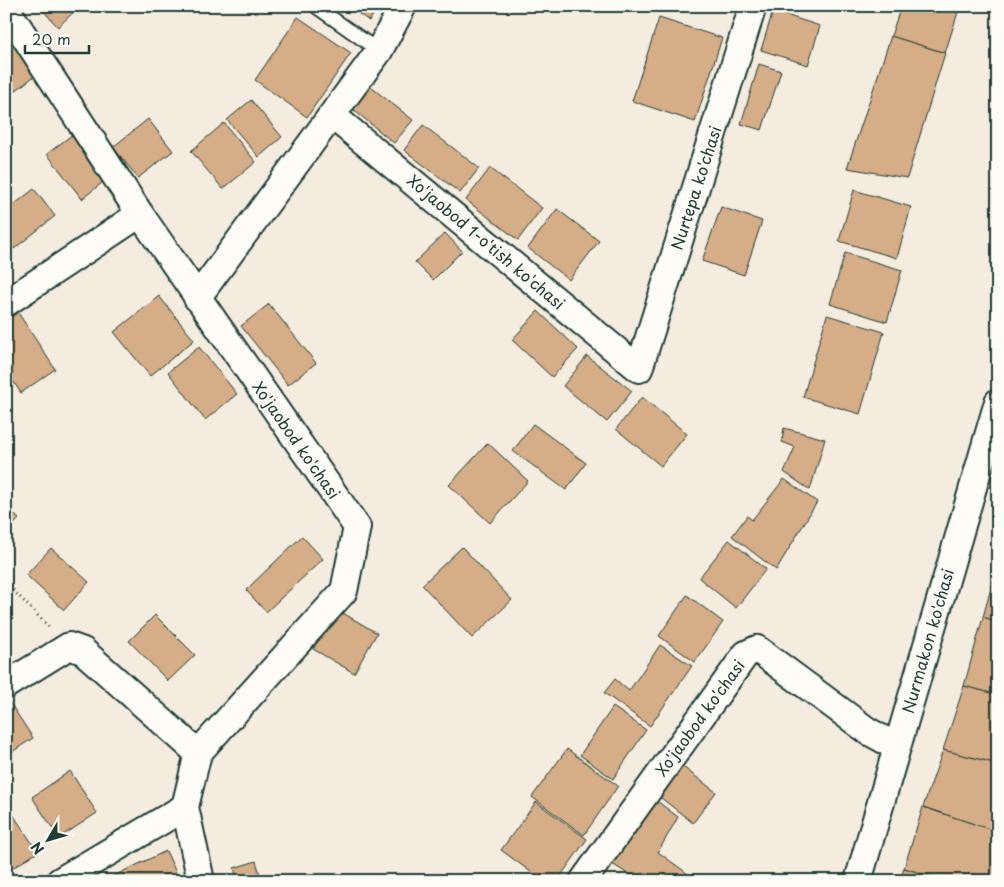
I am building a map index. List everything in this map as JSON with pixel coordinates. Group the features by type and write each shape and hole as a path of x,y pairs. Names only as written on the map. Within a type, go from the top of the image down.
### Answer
{"street":[{"path":"197,298 333,116 379,51 403,6"},
{"name":"Nurtepa ko'chasi","path":"639,369 753,6"},
{"name":"Xo'jaobod ko'chasi","path":"6,8 140,214 357,527 344,591 198,753 184,807 201,881"},
{"name":"Xo'jaobod 1-o'tish ko'chasi","path":"333,116 639,369"},
{"path":"6,303 140,214"},
{"name":"Nurmakon ko'chasi","path":"858,881 998,402"},
{"path":"6,685 69,646 83,651 198,753"},
{"name":"Xo'jaobod ko'chasi","path":"583,881 746,654 757,649 868,731 897,747"},
{"path":"60,881 184,807"}],"lane":[{"path":"315,6 379,51"}],"path":[{"path":"6,583 69,646"}],"building":[{"path":"39,6 80,6 58,27"},
{"path":"348,6 379,6 369,21"},
{"path":"901,6 960,6 945,53 891,36"},
{"path":"773,11 820,26 808,65 761,50"},
{"path":"298,17 351,53 307,117 255,80"},
{"path":"659,18 722,38 695,122 632,101"},
{"path":"891,36 945,53 907,178 847,168"},
{"path":"13,42 37,74 6,98 6,47"},
{"path":"759,64 781,71 762,130 741,124"},
{"path":"367,84 413,120 394,143 349,106"},
{"path":"251,100 282,137 259,157 227,120"},
{"path":"148,119 173,151 138,178 113,147"},
{"path":"224,123 256,162 223,189 191,151"},
{"path":"423,125 479,168 460,193 404,150"},
{"path":"73,134 108,178 82,199 47,154"},
{"path":"490,168 542,208 518,240 466,200"},
{"path":"34,189 55,216 14,249 6,240 6,211"},
{"path":"854,190 911,207 897,258 839,241"},
{"path":"721,207 762,221 744,275 702,261"},
{"path":"557,209 599,241 569,280 528,248"},
{"path":"445,233 462,251 433,280 415,262"},
{"path":"845,253 902,270 887,322 830,304"},
{"path":"159,296 194,340 150,376 114,332"},
{"path":"269,304 316,363 288,385 241,326"},
{"path":"13,305 55,369 21,393 6,371 6,309"},
{"path":"538,311 578,349 552,377 512,340"},
{"path":"827,315 884,332 860,414 803,397"},
{"path":"199,347 237,394 205,420 168,372"},
{"path":"587,356 632,391 607,422 563,386"},
{"path":"642,397 687,434 661,466 616,429"},
{"path":"533,424 586,463 566,490 513,451"},
{"path":"784,428 825,439 810,490 784,472 795,447 782,442"},
{"path":"488,443 528,481 490,523 449,485"},
{"path":"784,479 817,502 776,570 732,536 747,516 752,520"},
{"path":"6,507 19,519 6,532"},
{"path":"302,536 323,559 266,612 246,590"},
{"path":"729,540 766,569 736,608 699,578"},
{"path":"462,547 512,600 472,638 422,585"},
{"path":"51,548 89,582 64,610 26,575"},
{"path":"998,563 998,622 983,617"},
{"path":"687,595 723,622 695,662 659,636"},
{"path":"336,609 377,633 354,673 313,649"},
{"path":"155,615 195,655 168,681 129,641"},
{"path":"983,617 998,622 998,695 964,686"},
{"path":"660,645 692,666 650,726 604,693 615,679 629,691"},
{"path":"964,686 998,695 998,764 943,750"},
{"path":"6,697 33,738 6,756"},
{"path":"613,707 646,730 613,779 580,755"},
{"path":"567,749 618,786 584,835 532,797"},
{"path":"943,750 998,764 998,832 923,807"},
{"path":"679,764 716,792 693,823 656,794"},
{"path":"70,771 97,813 59,838 32,797"},
{"path":"653,798 678,817 658,852 695,879 694,881 639,881 609,862"},
{"path":"536,802 587,839 557,881 543,881 501,850"},
{"path":"923,807 998,832 998,881 945,881 904,868"},
{"path":"10,810 38,852 6,872 6,813"},
{"path":"166,851 180,881 103,881"},
{"path":"256,861 262,881 238,881 234,868"},
{"path":"904,868 945,881 900,881"}]}
